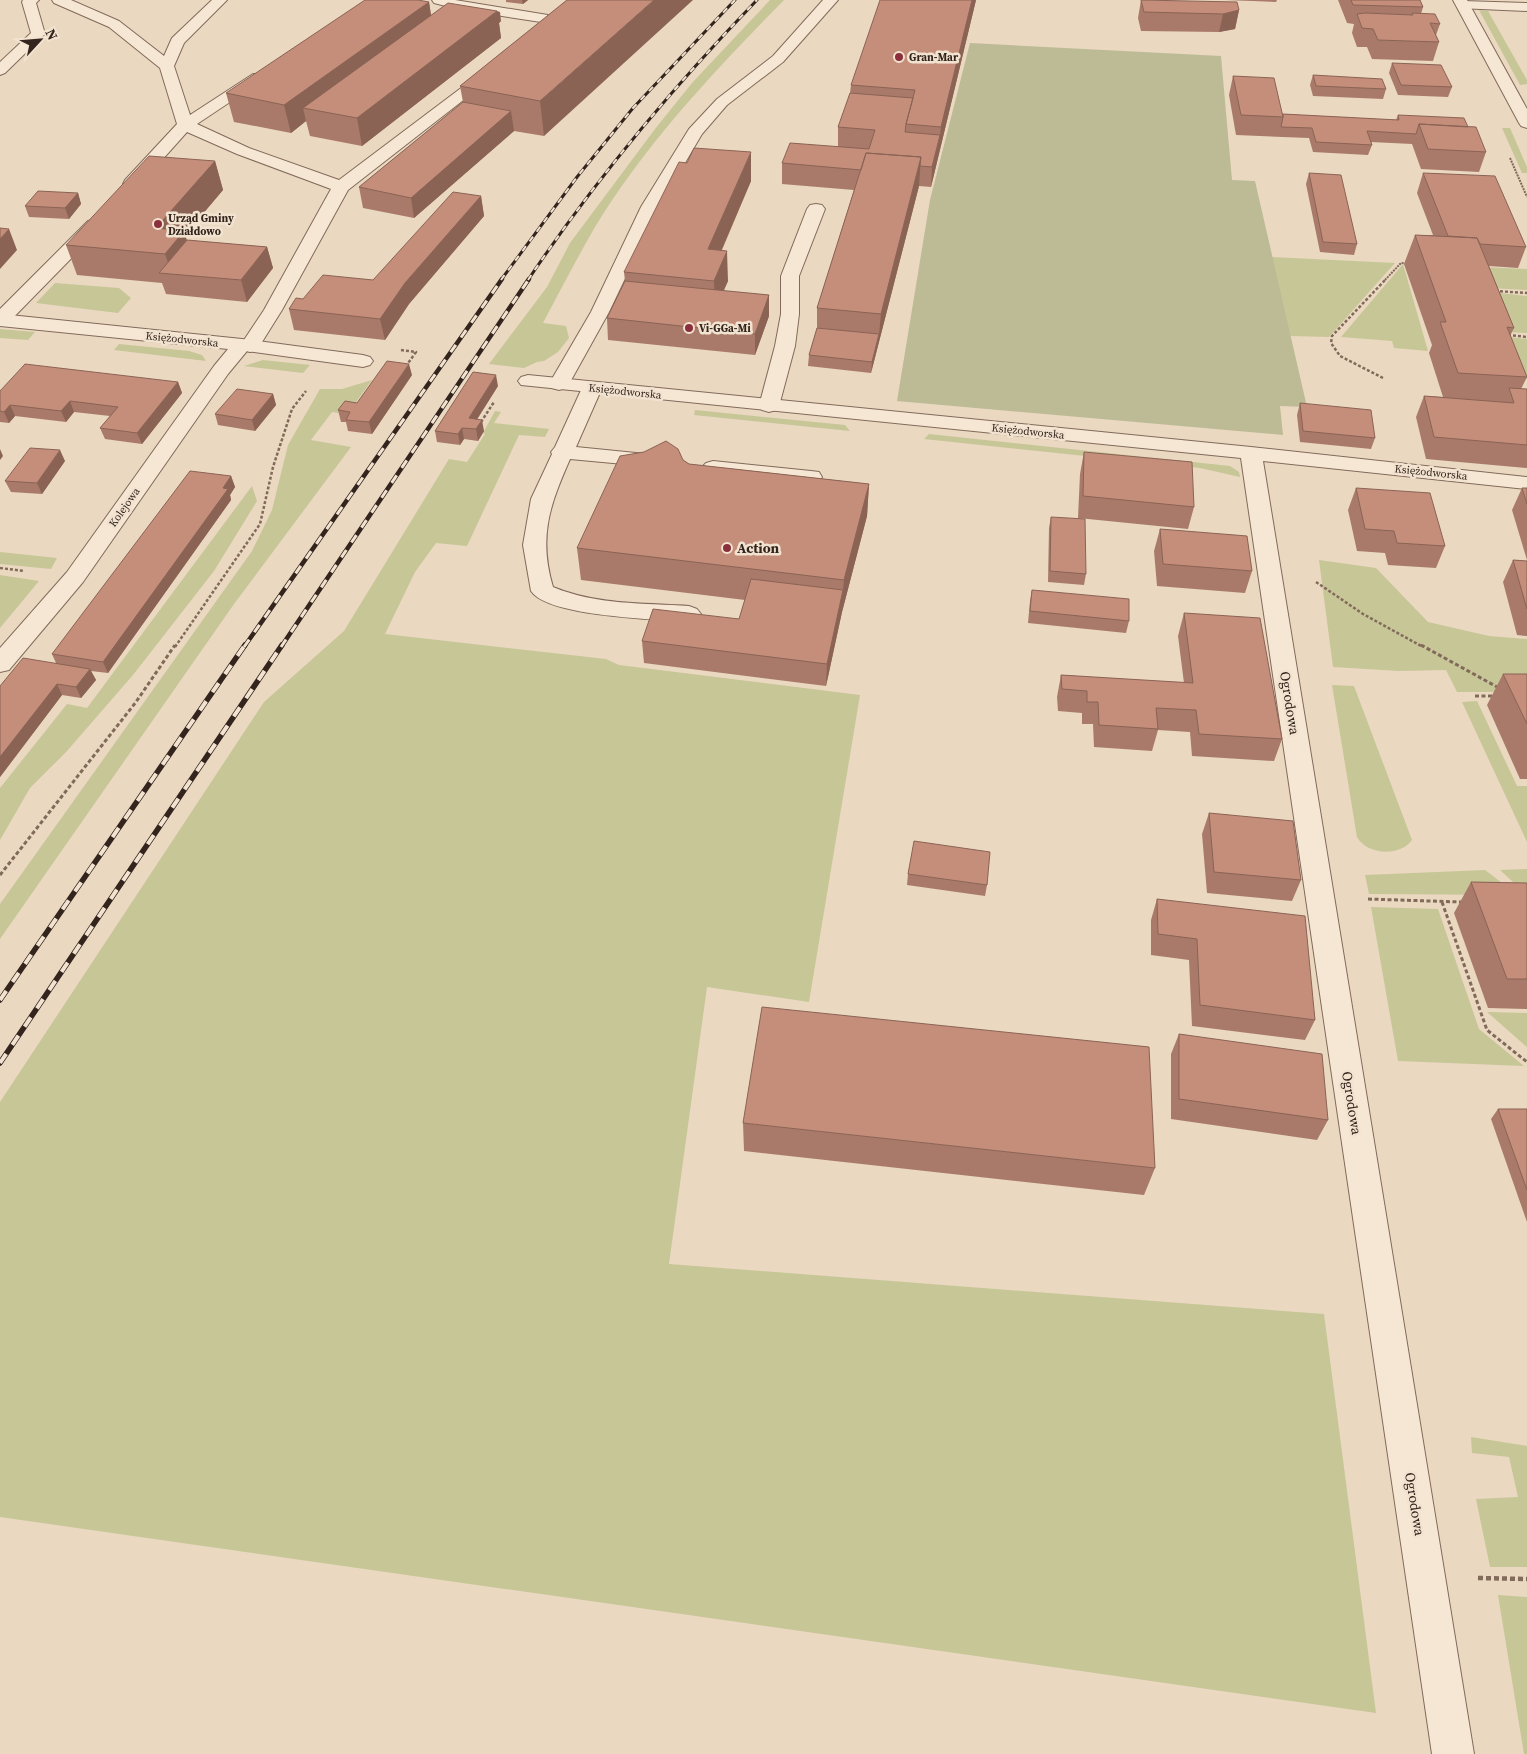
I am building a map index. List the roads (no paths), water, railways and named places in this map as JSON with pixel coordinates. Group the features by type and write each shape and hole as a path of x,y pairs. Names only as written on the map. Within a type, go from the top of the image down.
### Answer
{"street":[{"path":"0,70 38,34 29,2 32,0"},
{"path":"59,0 114,24 167,66 185,125 243,151 341,187 502,63"},
{"path":"167,66 177,41 220,0"},
{"path":"440,0 457,5 560,15 539,33"},
{"path":"559,384 600,312 650,207 696,132 722,102 778,59 831,0"},
{"path":"1462,2 1527,7"},
{"path":"1462,2 1526,119"},
{"path":"121,195 185,125 268,70"},
{"name":"Kolejowa","path":"0,664 75,577 221,370 246,346 273,310 341,187"},
{"path":"769,406 785,346 790,314 790,276 816,209"},
{"path":"0,320 102,216"},
{"name":"Księżodworska","path":"0,320 246,346 363,361"},
{"name":"Księżodworska","path":"528,381 1251,453 1527,483"},
{"path":"592,388 561,452 542,499 534,545 539,577 544,591 557,598 590,605 710,616"},
{"path":"561,452 811,477"},
{"name":"Ogrodowa","path":"1251,453 1453,1754"}],"railway":[{"path":"501,280 577,177 633,108 735,0"},
{"path":"528,280 580,206 636,135 695,66 757,0"},
{"path":"244,647 502,279"},
{"path":"281,647 529,279"},
{"path":"0,1000 245,645"},
{"path":"0,1063 282,645"}],"place":[{"name":"Gran-Mar","path":"899,57"},
{"name":"Urząd Gminy Działdowo","path":"158,224"},
{"name":"Vi-GGa-Mi","path":"689,328"},
{"name":"Action","path":"727,548"}]}
